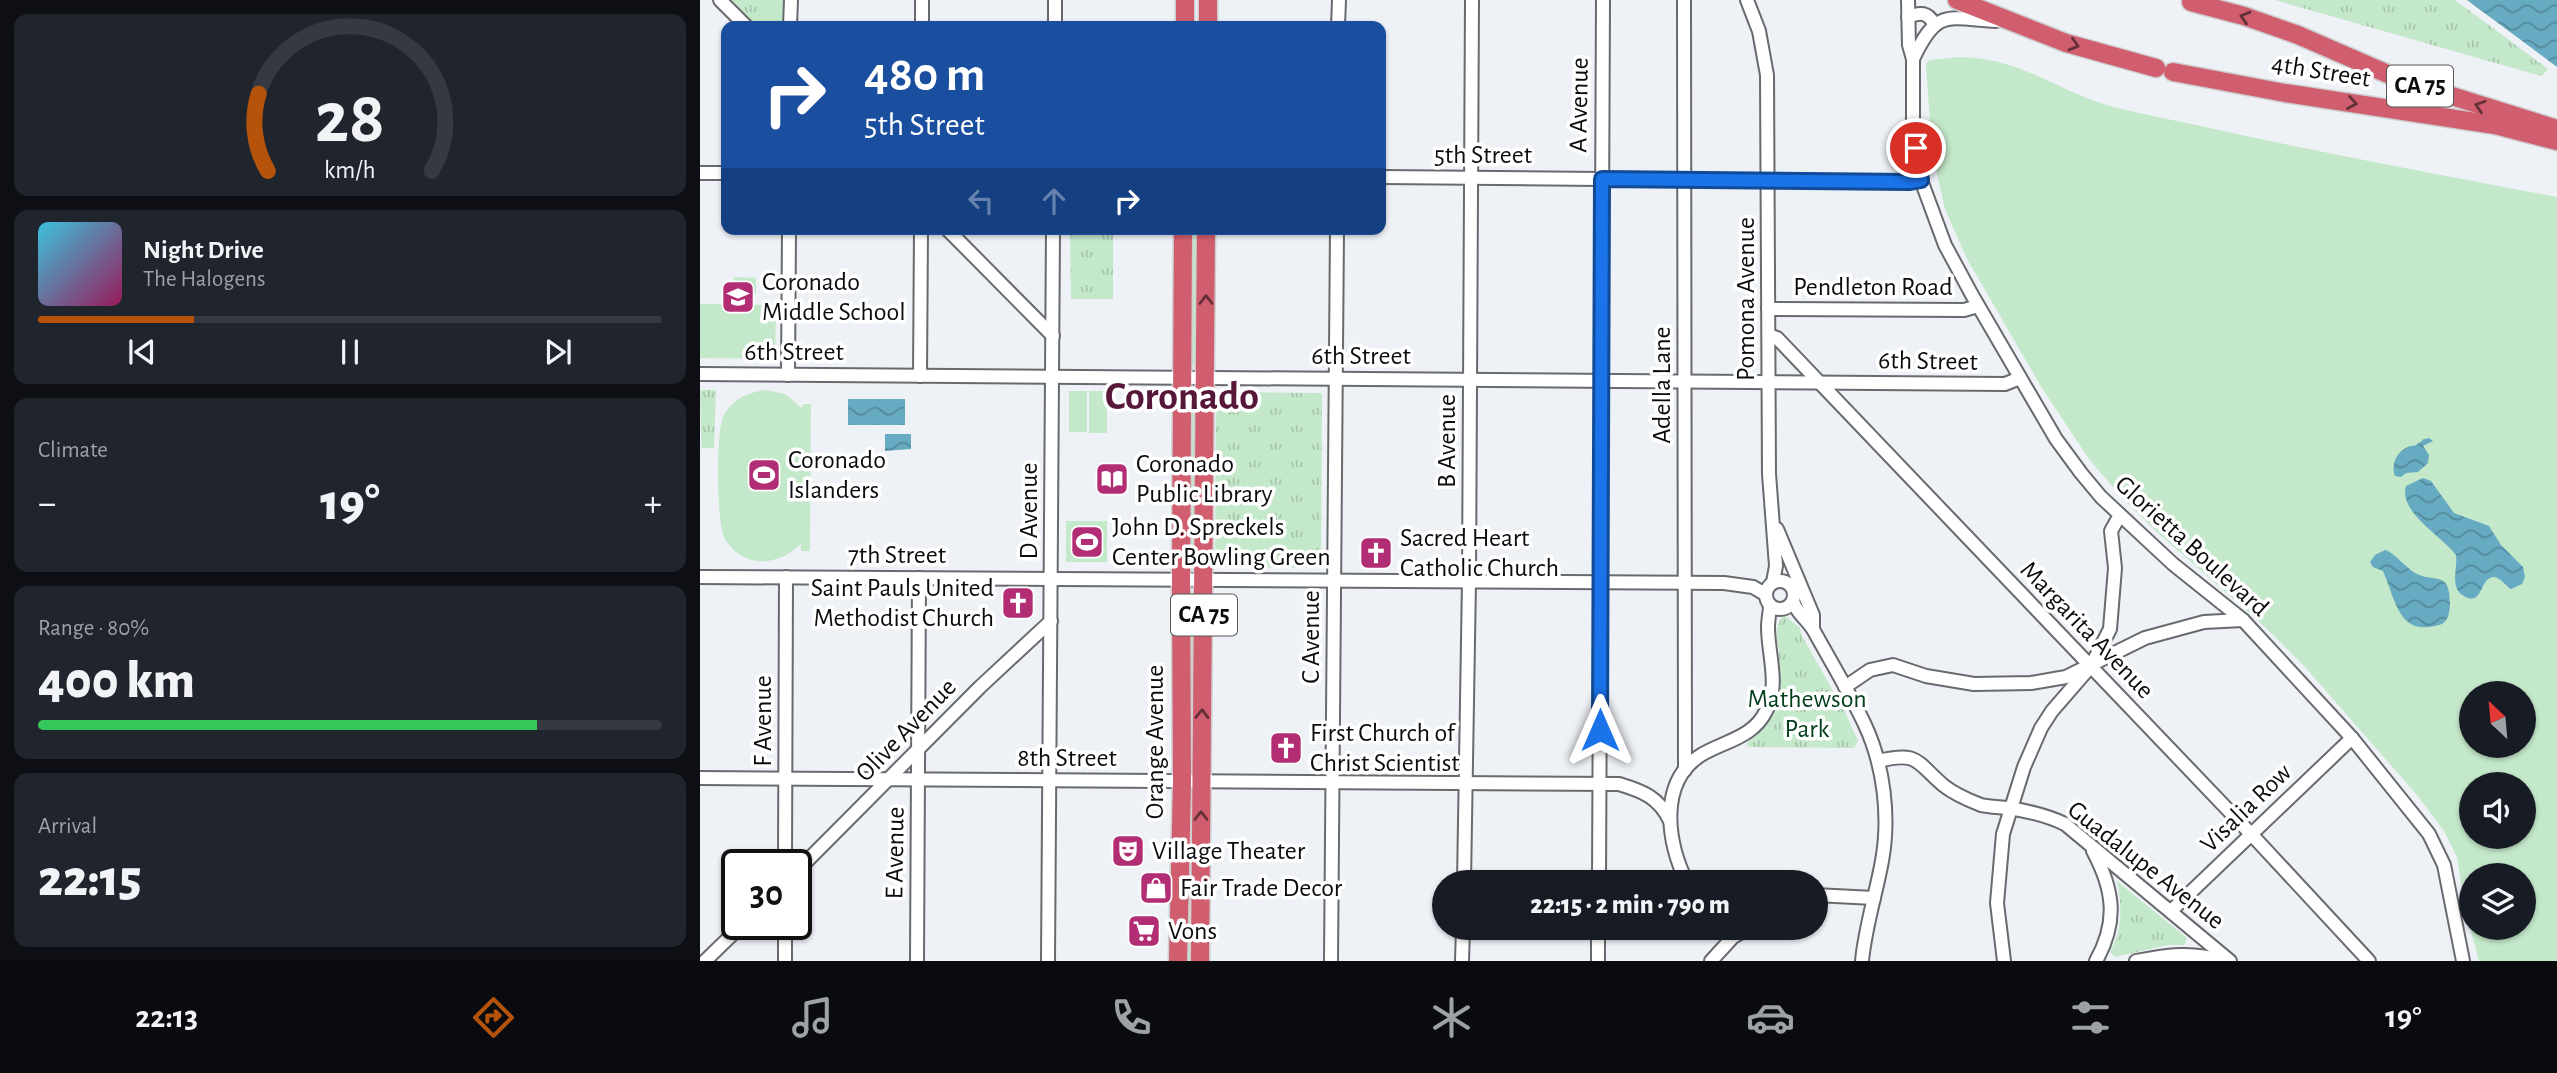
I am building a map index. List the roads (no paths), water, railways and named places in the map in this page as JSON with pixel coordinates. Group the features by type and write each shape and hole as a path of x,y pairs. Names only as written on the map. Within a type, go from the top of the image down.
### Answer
{"highway":[{"path":"1185,0 1185,21"},
{"path":"1208,0 1208,21"},
{"name":"4th Street","path":"1957,0 2066,43 2165,70 2285,93 2550,133"},
{"name":"4th Street","path":"2191,2 2244,16 2298,35 2404,81 2550,133"},
{"name":"Orange Avenue","path":"1178,961 1182,782 1183,235"},
{"name":"Orange Avenue","path":"1200,961 1206,235"}],"street":[{"path":"720,0 741,21"},
{"path":"790,21 791,0"},
{"path":"922,0 922,21"},
{"path":"1055,0 1055,21"},
{"path":"1338,21 1339,0"},
{"name":"B Avenue","path":"1464,870 1469,582 1472,0"},
{"name":"A Avenue","path":"1599,870 1603,0"},
{"name":"Adella Lane","path":"1684,0 1685,769"},
{"name":"Pomona Avenue","path":"1685,769 1699,757 1747,733 1768,710 1773,688 1770,648 1777,598 1769,382 1766,57 1747,0"},
{"name":"Glorietta Boulevard","path":"1908,0 1909,46 1913,59 1913,128 1921,180 1945,245 1978,306 2056,439 2081,473 2120,515 2173,564 2243,620 2352,738 2429,834 2439,850 2448,879 2463,961"},
{"path":"1908,17 1921,13 1927,15 1934,24 1958,16 1993,22 2010,21"},
{"name":"Glorietta Boulevard","path":"1913,59 1920,41 1934,24"},
{"path":"700,173 721,173"},
{"name":"5th Street","path":"1386,177 1921,180"},
{"path":"788,375 789,235"},
{"path":"920,376 921,235"},
{"path":"953,235 1053,336"},
{"name":"D Avenue","path":"1048,961 1053,235"},
{"name":"C Avenue","path":"1331,961 1337,235"},
{"name":"Pendleton Road","path":"1768,309 1964,310 1978,306"},
{"name":"Margarita Avenue","path":"1769,335 1777,338 2369,961"},
{"name":"6th Street","path":"700,374 2005,384 2020,378"},
{"path":"2004,961 1997,903 1999,861 2010,809 2041,728 2091,666 2110,629 2115,568 2111,531 2120,515"},
{"path":"1772,517 1787,582 1793,589 1777,598"},
{"name":"Pomona Avenue","path":"1772,517 1814,619 1813,630 1865,727 1878,761 1883,787 1885,838 1862,961"},
{"name":"7th Street","path":"700,577 1684,583 1748,580 1777,598"},
{"name":"F Avenue","path":"785,849 786,577"},
{"name":"E Avenue","path":"917,961 919,578"},
{"path":"1777,598 1787,582"},
{"path":"1777,598 1795,608 1813,630"},
{"path":"1777,598 1824,652"},
{"path":"1845,687 1870,670 1894,665 1926,676 1991,685 2031,683 2066,677 2145,638 2204,622 2243,620"},
{"name":"Olive Avenue","path":"812,856 980,687 1051,621"},
{"name":"Visalia Row","path":"2171,911 2352,738"},
{"name":"Guadalupe Avenue","path":"1878,761 1895,757 1909,758 1922,763 1954,793 1984,806 2048,816 2080,835 2230,961"},
{"path":"1681,870 1674,854 1670,821 1676,786 1685,769"},
{"name":"8th Street","path":"700,778 1619,784 1640,790 1662,805 1670,821"},
{"path":"2080,835 2092,849 2104,871 2109,891 2110,930 2096,961"},
{"path":"1828,896 1874,898"},
{"path":"705,961 727,940"},
{"path":"785,940 785,961"},
{"path":"1462,961 1463,940"},
{"path":"1598,940 1598,961"},
{"path":"1711,961 1723,940"},
{"path":"2136,961 2184,953 2223,961"}],"water":[{"path":"2467,0 2557,0 2557,67"},
{"path":"848,399 905,399 905,425 848,425"},
{"path":"885,434 911,434 911,449 885,451"},
{"path":"2429,438 2433,441 2423,446 2429,455 2428,463 2418,472 2395,476 2394,463 2400,452"},
{"path":"2423,478 2431,481 2454,513 2489,526 2501,545 2523,567 2525,577 2522,584 2511,589 2493,577 2485,582 2475,598 2459,592 2455,583 2456,555 2415,514 2405,496 2406,486"},
{"path":"2385,550 2415,573 2444,582 2450,605 2447,618 2442,624 2416,626 2401,614 2383,571 2373,567 2370,562 2375,555"}],"place":[{"name":"Coronado Middle School","path":"738,297"},
{"name":"Coronado Islanders","path":"764,475"},
{"name":"Coronado Public Library","path":"1112,479"},
{"name":"John D. Spreckels Center Bowling Green","path":"1087,542"},
{"name":"Sacred Heart Catholic Church","path":"1376,553"},
{"name":"Saint Pauls United Methodist Church","path":"1018,603"},
{"name":"First Church of Christ Scientist","path":"1286,748"},
{"name":"Village Theater","path":"1128,851"},
{"name":"Fair Trade Decor","path":"1156,888"},
{"name":"Vons","path":"1144,931"}],"district":[{"name":"Coronado","path":"1182,397"}],"park label":[{"name":"Mathewson Park","path":"1807,714"}]}
